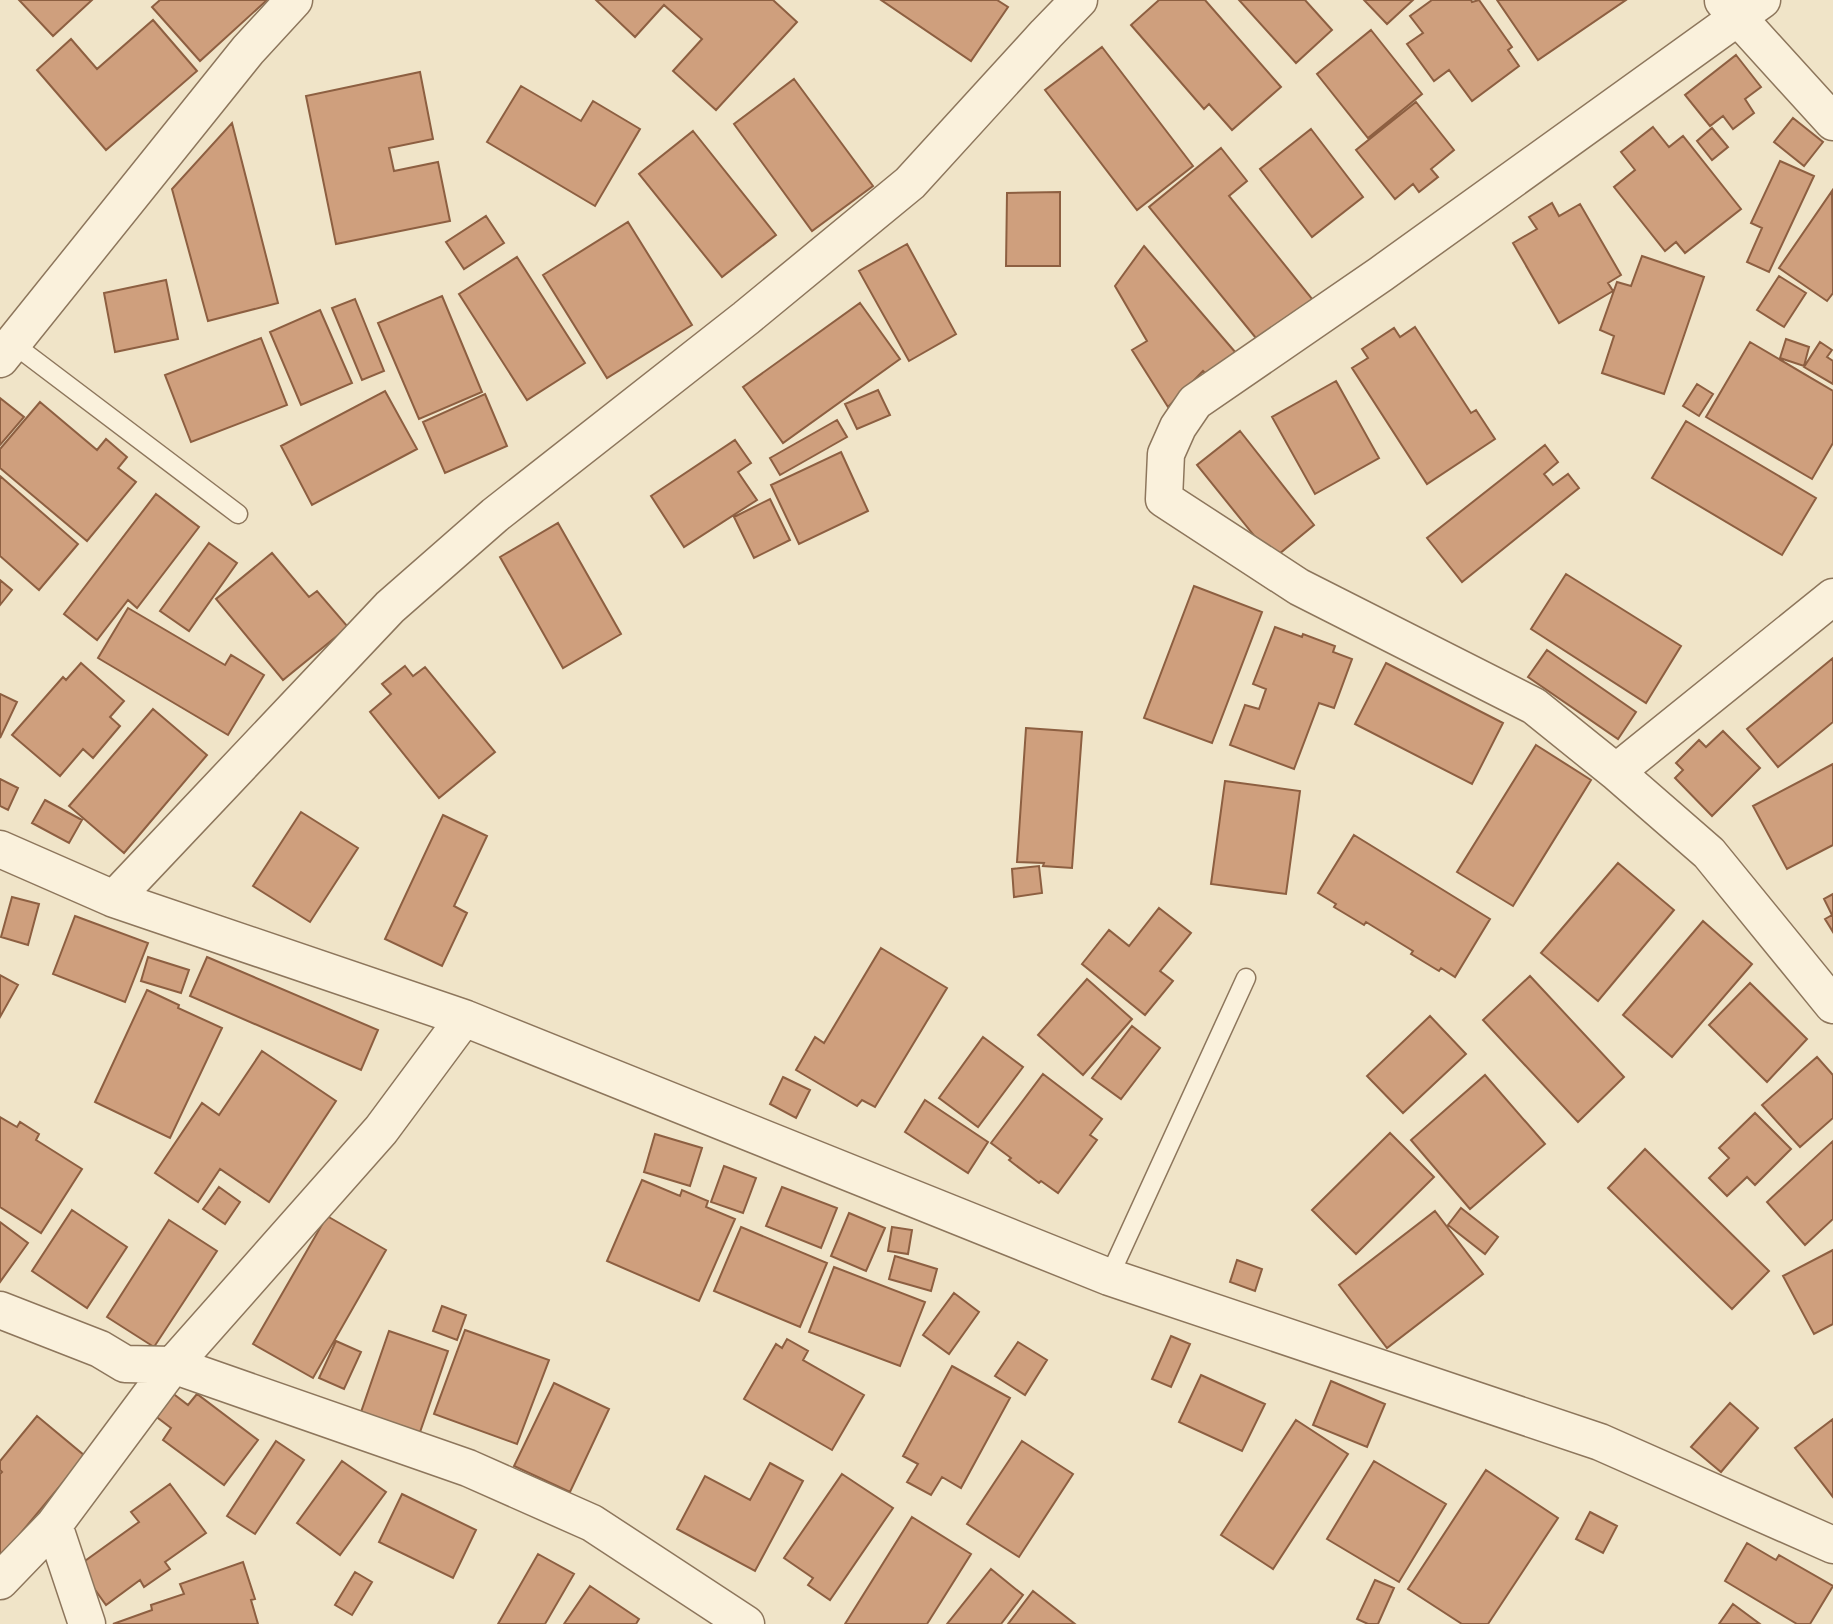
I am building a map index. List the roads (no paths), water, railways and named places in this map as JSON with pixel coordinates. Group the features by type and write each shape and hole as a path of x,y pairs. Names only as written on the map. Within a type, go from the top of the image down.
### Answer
{"street":[{"path":"6,351 248,50 294,0"},
{"path":"114,899 390,607 495,515 746,318 910,183 1079,0"},
{"path":"1833,122 1741,6 1381,274 1195,402 1178,427 1166,454 1164,499 1299,587 1534,706 1709,853 1833,1005"},
{"path":"1616,772 1833,597"},
{"path":"0,849 114,899 464,1018 1109,1277 1600,1442 1833,1545"},
{"path":"0,1581 54,1525 173,1365 381,1130 464,1018"},
{"path":"0,1310 100,1349 125,1364 173,1365 468,1468 592,1523 746,1624"},
{"path":"54,1525 87,1624"}],"lane":[{"path":"6,351 238,514"},
{"path":"1109,1277 1246,978"}]}
